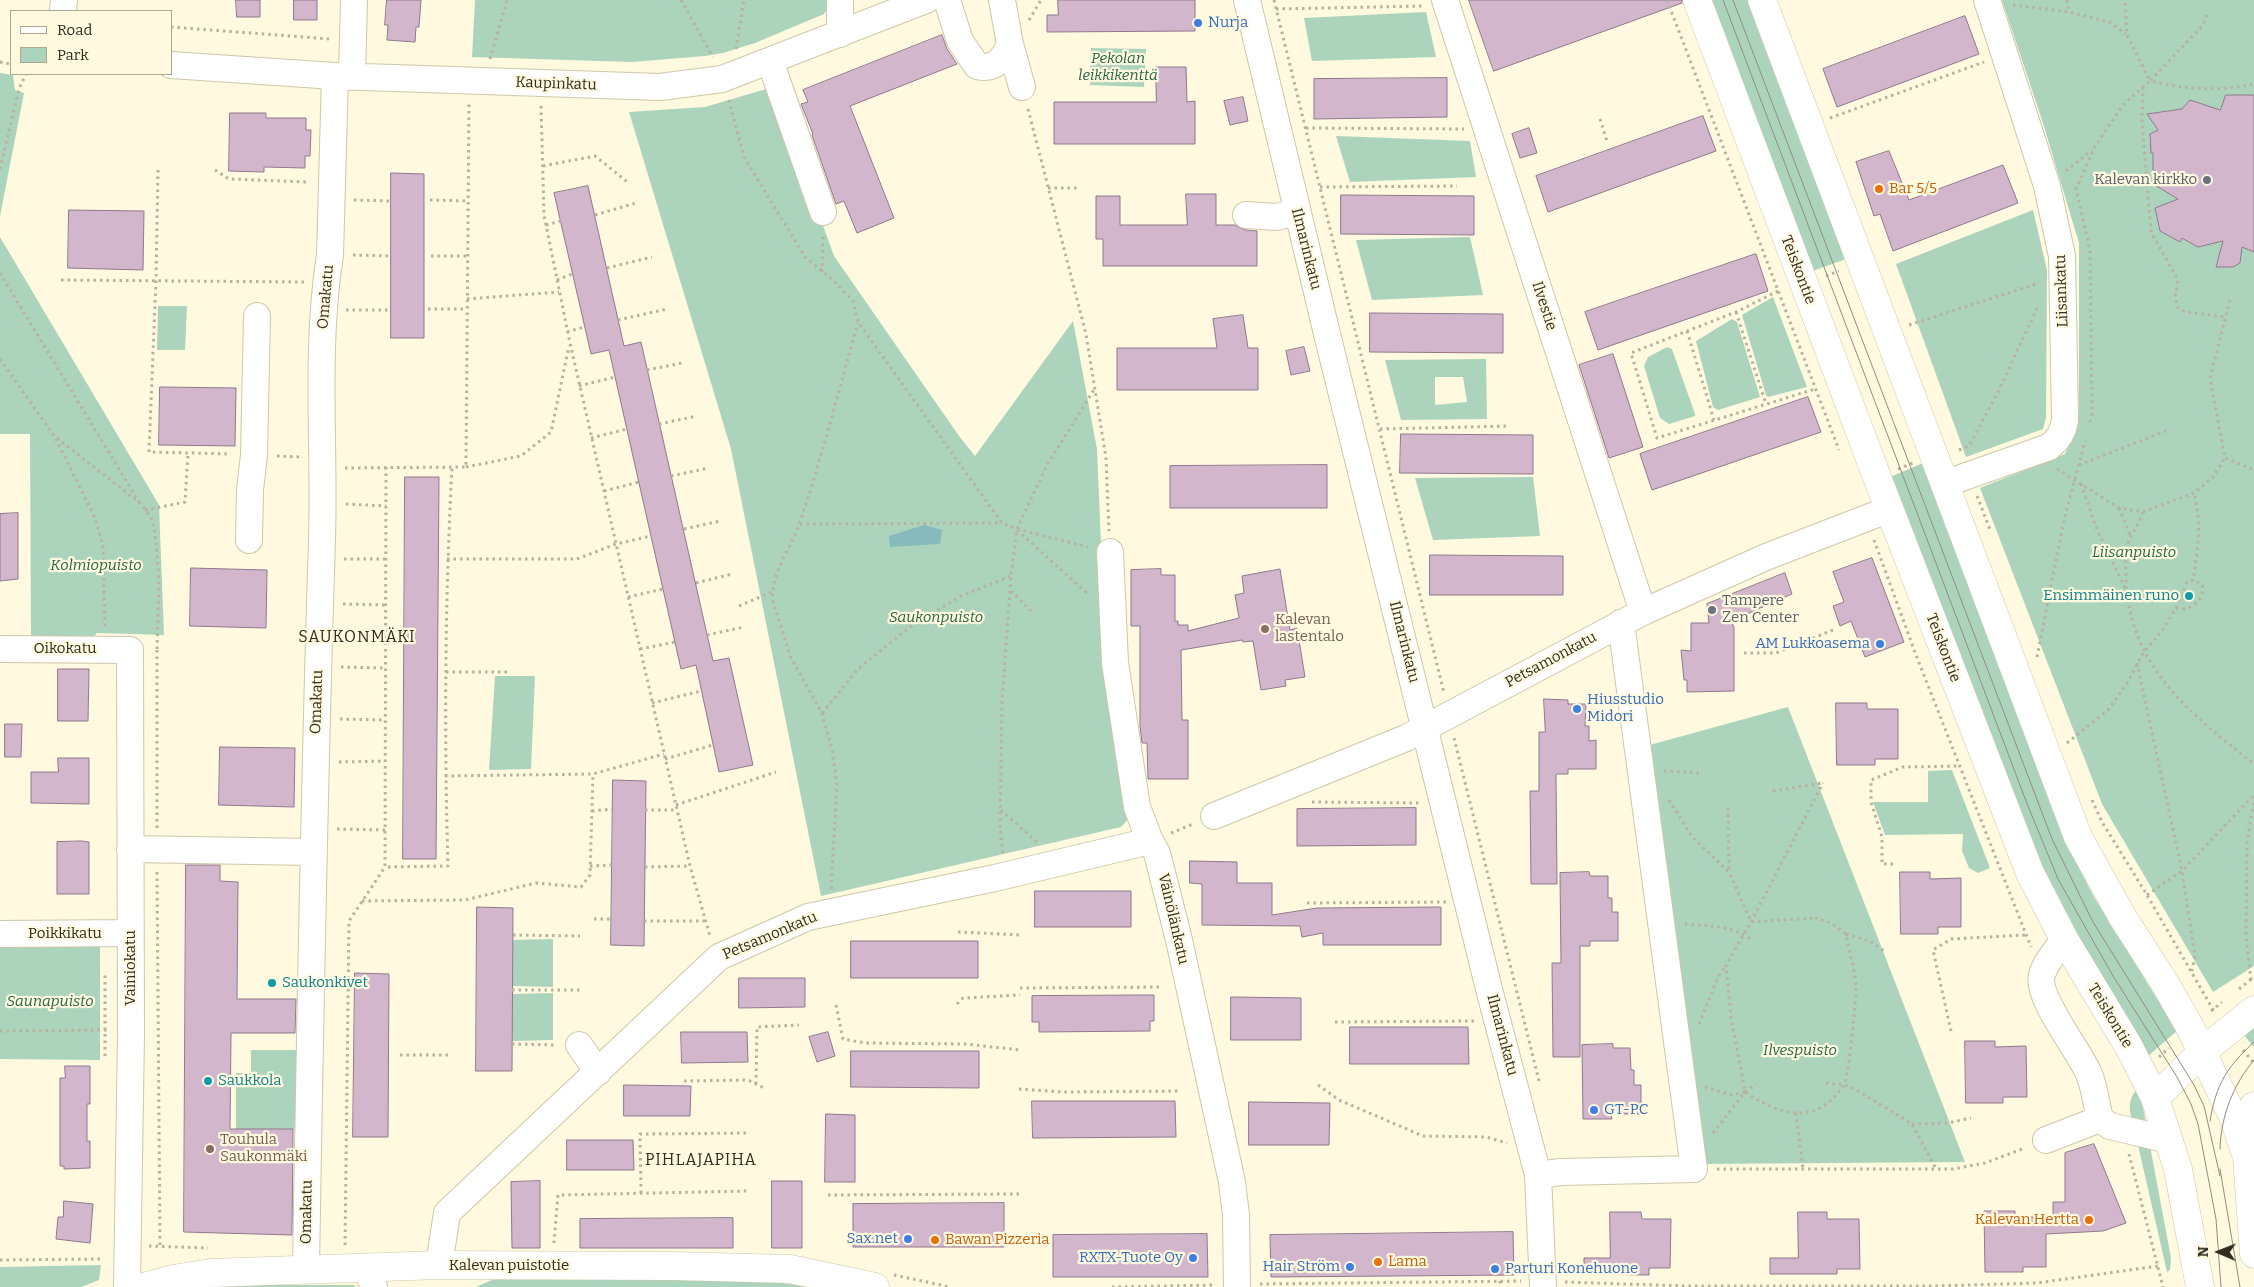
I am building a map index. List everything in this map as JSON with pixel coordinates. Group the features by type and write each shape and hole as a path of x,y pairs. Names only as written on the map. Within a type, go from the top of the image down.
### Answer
{"main road":[{"name":"Teiskontie","path":"1697,0 1803,284 2030,873 2064,939 2142,1071 2155,1098 2178,1169 2200,1287"},
{"path":"1762,0 2078,836 2123,918 2163,980 2196,1041 2235,1120 2247,1157"},
{"path":"2155,1098 2196,1041 2220,1021 2254,1010"},
{"path":"2254,1106 2247,1134 2254,1254"},
{"name":"Kalevan puistotie","path":"144,1287 173,1279 200,1280 306,1268 362,1269 439,1265 673,1266 790,1269 828,1282 875,1287"}],"street":[{"name":"Omakatu","path":"306,1268 313,841 323,503 314,463 320,420 323,310 330,255 323,191 344,77 353,41 354,0"},
{"path":"840,0 840,34"},
{"name":"Kaupinkatu","path":"172,65 344,77 476,92 660,87 722,79 926,0"},
{"path":"947,0 960,41 976,66 990,67 996,64 1004,56 1010,44"},
{"path":"1002,0 1010,44 1022,87"},
{"name":"Ilmarinkatu","path":"1247,0 1297,212 1490,992 1538,1175 1551,1283"},
{"name":"Liisankatu","path":"1944,484 2049,447 2057,440 2063,430 2065,420 2056,278 2062,256 2047,186 1987,1"},
{"name":"Ilvestie","path":"1446,3 1487,129 1632,618 1639,759 1662,920 1692,1158"},
{"path":"770,61 824,212"},
{"path":"1246,215 1276,217 1297,212"},
{"path":"249,540 250,490 254,455 257,316"},
{"name":"Petsamonkatu","path":"1214,816 1406,738 1632,618 1766,557 1890,509"},
{"name":"Väinölänkatu","path":"1110,552 1114,663 1137,808 1150,841 1157,853 1179,940 1232,1182 1236,1215 1237,1286"},
{"name":"Oikokatu","path":"0,649 118,649"},
{"name":"Vainiokatu","path":"118,649 130,849 131,1034 127,1287"},
{"path":"130,849 313,841"},
{"name":"Petsamonkatu","path":"439,1265 447,1213 719,957 808,917 1007,875 1150,841"},
{"name":"Poikkikatu","path":"0,934 130,933"},
{"path":"2064,939 2044,970 2041,982 2052,1011 2088,1072 2095,1089 2100,1118 2110,1126 2169,1140"},
{"path":"579,1045 598,1072"},
{"path":"2046,1140 2100,1118"},
{"path":"1538,1175 1692,1158"}],"path":[{"path":"466,467 468,201 476,92 507,0"},
{"path":"681,0 715,59 744,157 805,256 839,285 853,301 858,322 1002,522"},
{"path":"735,54 744,0"},
{"path":"1274,0 1540,1083"},
{"path":"2067,0 2069,12"},
{"path":"1987,1 2069,12 2109,22 2126,35"},
{"path":"1276,9 1446,3"},
{"path":"2207,15 2203,25 2150,81 2180,88 2236,88 2254,84"},
{"path":"172,27 353,41"},
{"path":"1830,118 1989,60"},
{"path":"0,169 19,89 26,75"},
{"path":"800,524 1002,522 1017,529 1110,552 1106,458 1086,334 1022,87"},
{"path":"2144,87 2142,121 2150,232 2178,280 2175,297 2178,308 2186,312 2226,317"},
{"path":"541,103 544,215 567,332 690,866 710,940"},
{"path":"1600,119 1607,141"},
{"path":"1306,128 1487,129"},
{"path":"543,166 595,156 630,184"},
{"path":"158,170 156,280 149,452 254,455 314,463 386,467 466,467 521,456 550,432 570,343"},
{"path":"215,170 229,179 391,201"},
{"path":"1320,187 1458,186"},
{"path":"1048,188 1079,188"},
{"path":"430,200 468,201"},
{"path":"595,215 636,204"},
{"path":"822,272 824,212"},
{"path":"546,225 561,222"},
{"path":"330,255 391,256"},
{"path":"430,256 467,256"},
{"path":"606,268 652,257"},
{"path":"1815,389 1657,438 1631,353 1736,312 1778,293 1861,262"},
{"path":"0,273 141,504 151,517 154,534 158,570 156,849 160,1246"},
{"path":"557,280 572,274"},
{"path":"1908,325 2056,278"},
{"path":"1959,450 1968,446 1998,392 2056,278"},
{"path":"61,280 326,282"},
{"path":"467,299 559,292"},
{"path":"2031,453 2119,508 2143,512 2194,493 2213,477 2225,458 2210,378 2230,300"},
{"path":"428,309 467,309"},
{"path":"323,310 391,310"},
{"path":"618,320 667,310"},
{"path":"1736,312 1766,404"},
{"path":"836,910 831,898 837,784 832,749 822,713 791,658 773,601 772,592 774,578 800,524 858,322"},
{"path":"567,332 584,327"},
{"path":"1687,331 1714,420"},
{"path":"0,360 55,437 96,518 103,544 118,649 157,650"},
{"path":"647,370 682,363"},
{"path":"579,386 615,377"},
{"path":"1007,875 1000,828 1002,701 1011,576 1017,529 1046,467 1095,387"},
{"path":"659,424 697,416"},
{"path":"1380,429 1509,426"},
{"path":"591,438 627,429"},
{"path":"2078,465 2168,430"},
{"path":"55,437 141,504"},
{"path":"145,510 185,502 188,453"},
{"path":"1877,477 1933,456"},
{"path":"2225,458 2254,470"},
{"path":"362,1269 349,921 384,867 386,467"},
{"path":"384,867 448,866 446,776 447,559 452,467"},
{"path":"672,476 709,468"},
{"path":"604,491 639,482"},
{"path":"2080,482 2096,527 2126,591"},
{"path":"2193,580 2200,543 2199,513 2194,493"},
{"path":"323,503 386,506"},
{"path":"2119,508 2131,538"},
{"path":"2143,512 2141,522 2126,548 2126,591 2134,627 2143,652 2181,703 2254,764"},
{"path":"684,529 720,521"},
{"path":"1017,529 1112,616"},
{"path":"447,559 577,559 616,544 651,536"},
{"path":"321,558 386,559"},
{"path":"696,583 732,574"},
{"path":"822,713 859,668 910,627 961,596 1011,576"},
{"path":"2067,743 2108,710 2128,682 2143,652 2162,631 2176,608 2187,582 2193,580 2202,584 2204,590 2201,597 2189,608 2183,610 2176,608"},
{"path":"628,597 663,589"},
{"path":"1010,591 1032,612"},
{"path":"739,606 772,592"},
{"path":"320,604 386,604"},
{"path":"707,635 744,628"},
{"path":"1744,653 1776,653 1833,630"},
{"path":"640,649 675,642"},
{"path":"2138,663 2182,872 2194,948 2192,971"},
{"path":"318,666 386,668"},
{"path":"446,672 506,672"},
{"path":"652,703 701,692"},
{"path":"316,719 385,720"},
{"path":"665,759 713,745"},
{"path":"446,776 593,774 664,754"},
{"path":"1639,759 1656,771 1699,773"},
{"path":"315,762 385,762"},
{"path":"1893,864 1882,864 1882,837 1871,802 1871,780 1903,767 1960,766"},
{"path":"676,805 776,772"},
{"path":"362,901 465,900 536,883 581,887 590,875 593,774"},
{"path":"1698,1027 1718,977 1734,948 1745,935 1823,783 1772,791"},
{"path":"1666,794 1673,809 1693,838 1729,872"},
{"path":"2148,895 2182,872 2254,795"},
{"path":"2251,980 2246,937 2247,841 2254,801"},
{"path":"1311,802 1424,804"},
{"path":"1728,808 1729,872 1751,922"},
{"path":"592,811 612,809"},
{"path":"645,810 677,810"},
{"path":"1001,810 1045,850"},
{"path":"1150,841 1214,816"},
{"path":"2102,822 2148,895 2220,1021 2254,1063"},
{"path":"313,841 385,830"},
{"path":"590,866 612,865"},
{"path":"645,867 690,866"},
{"path":"1307,903 1449,902"},
{"path":"1751,922 1815,918 1831,924 1846,934 1870,941 1885,952"},
{"path":"594,919 611,919"},
{"path":"1662,920 1729,928 1753,941"},
{"path":"644,921 705,921"},
{"path":"958,932 1021,935"},
{"path":"1682,1077 1731,1095 1745,1092 1779,1110 1796,1113 1816,1111 1831,1100 1844,1085 1856,986 1846,934"},
{"path":"513,935 580,936"},
{"path":"1951,1031 1933,950 1951,939 2025,935"},
{"path":"1726,964 1730,1017 1745,1092"},
{"path":"1020,988 1163,987"},
{"path":"512,990 580,990"},
{"path":"957,1004 963,998 1020,995"},
{"path":"836,1005 843,1039 865,1043 966,1044 1020,1050"},
{"path":"1335,1022 1477,1020"},
{"path":"2142,1071 2196,1041 2220,1021"},
{"path":"756,1084 758,1027 799,1025"},
{"path":"0,1031 105,1030 131,1034"},
{"path":"512,1044 579,1045"},
{"path":"400,1055 452,1055"},
{"path":"684,1081 748,1080 764,1088"},
{"path":"1826,1083 1844,1085 1855,1089 1912,1124 1936,1169"},
{"path":"1692,1158 1745,1092 1756,1084"},
{"path":"1318,1085 1339,1100 1423,1136 1486,1137 1507,1143"},
{"path":"1019,1089 1064,1092 1182,1091"},
{"path":"1796,1113 1803,1169"},
{"path":"1912,1124 1947,1123 1971,1118"},
{"path":"2123,1130 2163,1287"},
{"path":"641,1193 640,1134 750,1133"},
{"path":"1692,1158 1803,1169 1953,1169 1976,1165 2046,1140"},
{"path":"554,1243 558,1195 749,1191"},
{"path":"828,1195 1018,1194"},
{"path":"0,1260 107,1259"},
{"path":"1112,1287 1500,1280 1687,1286 1936,1286 2037,1283 2100,1276 2158,1266"},
{"path":"1500,1280 1500,1287"},
{"path":"1580,1287 1581,1282"}],"green space":[{"path":"475,0 829,0 824,14 755,43 723,53 705,56 632,62 472,57"},
{"path":"1707,0 1748,0 1846,259 1810,272"},
{"name":"Liisanpuisto","path":"2002,0 2254,0 2254,966 2213,992 2102,804 1980,488 2065,454 2079,417 2079,243 2042,120"},
{"path":"1426,12 1436,57 1312,61 1304,18"},
{"name":"Pekolan leikkikenttä","path":"1091,48 1146,49 1144,87 1090,85"},
{"path":"0,73 13,75 15,90 24,93 0,216"},
{"name":"Saukonpuisto","path":"773,87 834,256 959,436 975,456 1073,321 1097,449 1106,662 1130,817 1121,827 821,896 731,449 629,112 705,107"},
{"path":"1336,136 1470,141 1476,177 1350,182"},
{"path":"2033,210 2047,270 2046,418 2043,429 1966,457 1896,264"},
{"name":"Kolmiopuisto","path":"0,237 159,505 164,635 97,633 91,640 31,640 30,434 0,434"},
{"path":"1470,237 1483,295 1372,300 1356,240"},
{"path":"1773,297 1807,387 1768,397 1742,315"},
{"path":"158,306 187,306 185,350 157,350"},
{"path":"1732,319 1737,322 1760,397 1718,410 1713,407 1696,341"},
{"path":"1667,347 1672,349 1695,414 1695,416 1669,424 1660,418 1644,366 1648,357"},
{"path":"1486,359 1487,419 1401,420 1385,360","holes":["1435,377 1463,377 1467,402 1435,405"]},
{"path":"1923,463 2079,868 2094,897 2177,1031 2148,1056 2062,918 1890,477"},
{"path":"1533,477 1540,536 1433,540 1415,478"},
{"path":"495,676 535,676 531,769 489,770"},
{"name":"Ilvespuisto","path":"1788,707 1965,1162 1701,1164 1646,746"},
{"path":"1952,770 1990,868 1978,873 1969,868 1962,851 1963,834 1885,835 1873,802 1928,802 1928,771"},
{"path":"553,939 553,987 512,986 513,940"},
{"name":"Saunapuisto","path":"0,945 100,945 100,1060 0,1059"},
{"path":"553,993 553,1040 512,1041 512,994"},
{"path":"2254,1024 2254,1047 2243,1034"},
{"path":"251,1050 296,1050 296,1129 236,1129 236,1073 251,1073"},
{"path":"2139,1087 2147,1128 2133,1125 2130,1105 2132,1096"},
{"path":"2138,1145 2150,1146 2171,1258 2170,1270 2167,1272"},
{"path":"101,1265 99,1280 81,1287 0,1287 0,1267"},
{"path":"746,1278 810,1287 476,1287 494,1279"},
{"path":"219,1285 354,1285 356,1287 211,1287"}],"water":[{"path":"924,525 942,530 940,544 890,547 889,536"}],"building":[{"path":"236,0 260,0 260,17 237,17"},
{"path":"294,0 317,0 317,20 294,20"},
{"path":"387,0 421,0 419,27 416,27 415,42 387,40 388,25 385,25"},
{"path":"1058,0 1195,0 1195,31 1047,32 1047,15 1058,15"},
{"path":"1469,0 1682,0 1682,3 1494,71"},
{"path":"1965,16 1979,54 1837,107 1823,69"},
{"path":"942,35 947,49 957,64 850,106 894,218 857,233 844,201 836,204 801,104 808,102 803,90"},
{"path":"1156,67 1186,67 1187,102 1195,101 1195,144 1054,144 1054,102 1156,102"},
{"path":"1447,78 1447,117 1314,119 1314,79"},
{"name":"Kalevan kirkko","path":"2226,95 2254,95 2254,252 2242,247 2240,263 2233,267 2216,267 2223,241 2198,247 2182,238 2180,242 2160,231 2155,208 2178,199 2153,184 2156,171 2153,170 2150,134 2158,130 2147,114 2182,109 2190,100 2220,110"},
{"path":"1243,97 1248,121 1230,125 1224,101"},
{"path":"230,113 266,113 266,118 306,118 306,130 311,130 310,156 305,156 305,168 264,167 264,172 229,171"},
{"path":"1703,116 1716,151 1548,212 1536,176"},
{"path":"1529,128 1537,153 1520,158 1512,134"},
{"path":"1889,151 1909,200 2003,165 2018,203 1893,251 1880,214 1874,216 1856,162"},
{"path":"391,173 424,174 424,338 391,338"},
{"path":"588,186 624,346 641,342 713,661 729,658 753,765 719,772 696,665 681,669 609,350 591,354 554,193"},
{"path":"1186,194 1216,194 1216,225 1235,225 1245,230 1257,231 1257,266 1103,266 1103,239 1096,239 1096,196 1120,196 1120,225 1187,225"},
{"path":"1341,195 1474,196 1474,235 1341,234"},
{"path":"69,210 144,211 143,270 68,268"},
{"path":"1756,254 1768,291 1598,350 1585,312"},
{"path":"1370,313 1503,314 1503,353 1370,352"},
{"path":"1243,315 1248,348 1258,348 1258,390 1117,390 1117,348 1217,348 1213,319"},
{"path":"1304,347 1310,371 1291,375 1286,351"},
{"path":"1613,354 1643,447 1609,458 1579,365"},
{"path":"160,387 236,388 235,446 159,445"},
{"path":"1808,397 1821,432 1652,490 1640,454"},
{"path":"1401,434 1533,435 1533,474 1400,473"},
{"path":"1327,465 1327,508 1170,508 1170,466"},
{"path":"405,477 439,477 436,859 403,859"},
{"path":"18,513 18,579 0,581 0,514"},
{"path":"1430,555 1563,556 1563,595 1430,595"},
{"path":"1872,558 1904,642 1865,657 1851,621 1840,626 1833,606 1844,602 1833,572"},
{"path":"191,568 267,570 266,628 190,626"},
{"path":"1161,569 1161,575 1175,575 1175,621 1178,621 1178,625 1188,625 1188,631 1239,618 1235,595 1244,593 1242,576 1280,569 1290,630 1297,628 1305,677 1285,680 1286,686 1261,690 1253,641 1243,642 1242,640 1181,650 1182,720 1188,720 1188,779 1148,779 1147,743 1142,743 1140,726 1140,626 1131,626 1131,570"},
{"path":"1785,573 1792,594 1731,621 1734,627 1734,691 1687,692 1687,680 1684,680 1681,650 1691,651 1691,623 1709,623 1707,604"},
{"path":"58,669 89,669 88,721 58,721"},
{"path":"1544,699 1568,700 1568,704 1586,704 1585,726 1589,726 1589,741 1596,740 1596,769 1568,769 1568,774 1556,774 1557,884 1531,884 1530,791 1539,791 1539,732 1545,732"},
{"path":"1836,703 1867,703 1867,709 1898,709 1898,759 1875,759 1875,765 1837,765"},
{"path":"5,724 22,724 21,757 5,757"},
{"path":"220,747 295,748 294,807 219,805"},
{"path":"58,758 89,758 89,804 31,803 31,772 58,772"},
{"path":"613,780 646,781 644,946 611,945"},
{"path":"1416,808 1416,845 1297,846 1297,809"},
{"path":"57,842 89,842 89,894 57,894"},
{"path":"1190,861 1237,862 1237,883 1272,883 1272,915 1317,908 1441,907 1441,945 1323,945 1323,933 1302,937 1300,926 1202,925 1202,884 1190,883"},
{"name":"Saukkola","path":"186,865 220,865 220,881 238,882 237,999 296,999 295,1033 231,1033 230,1129 293,1129 292,1235 184,1232"},
{"path":"1589,872 1590,876 1608,876 1608,898 1612,898 1612,912 1618,912 1618,941 1590,941 1590,946 1580,946 1580,1057 1553,1057 1552,963 1561,963 1560,873"},
{"path":"1900,872 1930,872 1930,879 1961,878 1961,927 1938,927 1938,934 1901,934"},
{"path":"1035,891 1131,891 1131,927 1035,927"},
{"path":"477,907 513,908 512,1071 476,1071"},
{"path":"851,941 978,941 978,978 851,978"},
{"path":"355,973 389,974 388,1137 353,1137"},
{"path":"739,978 805,978 805,1007 739,1008"},
{"path":"1154,995 1154,1021 1150,1021 1150,1031 1039,1032 1039,1022 1032,1022 1032,996"},
{"path":"1231,997 1301,998 1301,1040 1231,1040"},
{"path":"1350,1027 1468,1027 1469,1064 1350,1064"},
{"path":"681,1032 747,1032 748,1062 682,1063"},
{"path":"828,1032 835,1056 817,1062 809,1037"},
{"path":"1965,1041 1995,1041 1995,1047 2026,1046 2027,1097 2003,1097 2003,1103 1966,1103"},
{"path":"1613,1044 1613,1048 1630,1048 1631,1070 1634,1070 1634,1085 1641,1085 1641,1114 1611,1114 1612,1119 1583,1119 1582,1045"},
{"path":"851,1051 979,1051 979,1088 851,1087"},
{"path":"65,1066 90,1066 90,1104 87,1104 87,1141 90,1141 90,1168 64,1169 64,1166 60,1166 60,1078 65,1078"},
{"path":"624,1085 691,1086 690,1116 624,1116"},
{"path":"1032,1101 1175,1101 1176,1137 1033,1138"},
{"path":"1249,1102 1330,1103 1329,1145 1249,1145"},
{"path":"826,1114 855,1115 855,1182 825,1182"},
{"path":"567,1140 633,1140 634,1170 567,1170"},
{"path":"2094,1144 2126,1223 2103,1231 2046,1234 2046,1267 2023,1267 2023,1272 1985,1272 1984,1211 2015,1211 2015,1217 2053,1217 2053,1202 2065,1202 2065,1153"},
{"path":"540,1181 540,1248 512,1248 511,1182"},
{"path":"772,1181 802,1181 802,1248 772,1248"},
{"path":"64,1201 93,1204 90,1243 56,1239 58,1217 63,1217"},
{"path":"1004,1203 1004,1247 853,1247 853,1204"},
{"path":"1610,1212 1641,1212 1642,1219 1671,1219 1670,1268 1649,1268 1649,1275 1584,1274 1584,1258 1610,1258"},
{"path":"1798,1212 1827,1212 1827,1219 1859,1219 1860,1269 1837,1269 1837,1274 1770,1274 1770,1258 1798,1258"},
{"path":"733,1218 733,1248 580,1248 580,1219"},
{"path":"1513,1232 1514,1275 1271,1277 1270,1235"},
{"path":"1207,1234 1208,1277 1053,1277 1053,1235"}],"tram line":[{"path":"1723,0 2026,801 2058,879 2113,976 2177,1077 2191,1104 2198,1124 2216,1219 2221,1287"},
{"path":"1733,0 2052,839 2093,922 2194,1085 2204,1106 2220,1176"},
{"path":"2210,1121 2219,1086 2224,1077 2254,1042"},
{"path":"2220,1149 2223,1125 2234,1090 2254,1060"},
{"path":"2220,1169 2240,1287"}],"place":[{"name":"Nurja","path":"1198,23"},
{"name":"Kalevan kirkko","path":"2207,180"},
{"name":"Bar 5/5","path":"1879,189"},
{"name":"Ensimmäinen runo","path":"2189,596"},
{"name":"Tampere Zen Center","path":"1712,610"},
{"name":"Kalevan lastentalo","path":"1265,629"},
{"name":"AM Lukkoasema","path":"1880,644"},
{"name":"Hiusstudio Midori","path":"1577,709"},
{"name":"Saukonkivet","path":"272,983"},
{"name":"Saukkola","path":"208,1081"},
{"name":"GT-PC","path":"1594,1110"},
{"name":"Touhula Saukonmäki","path":"210,1149"},
{"name":"Kalevan Hertta","path":"2089,1220"},
{"name":"Sax.net","path":"908,1239"},
{"name":"Bawan Pizzeria","path":"935,1240"},
{"name":"RXTX-Tuote Oy","path":"1193,1258"},
{"name":"Lama","path":"1378,1262"},
{"name":"Hair Ström","path":"1350,1267"},
{"name":"Parturi Konehuone","path":"1495,1269"}],"district":[{"name":"SAUKONMÄKI","path":"357,638"},
{"name":"PIHLAJAPIHA","path":"701,1161"}]}
